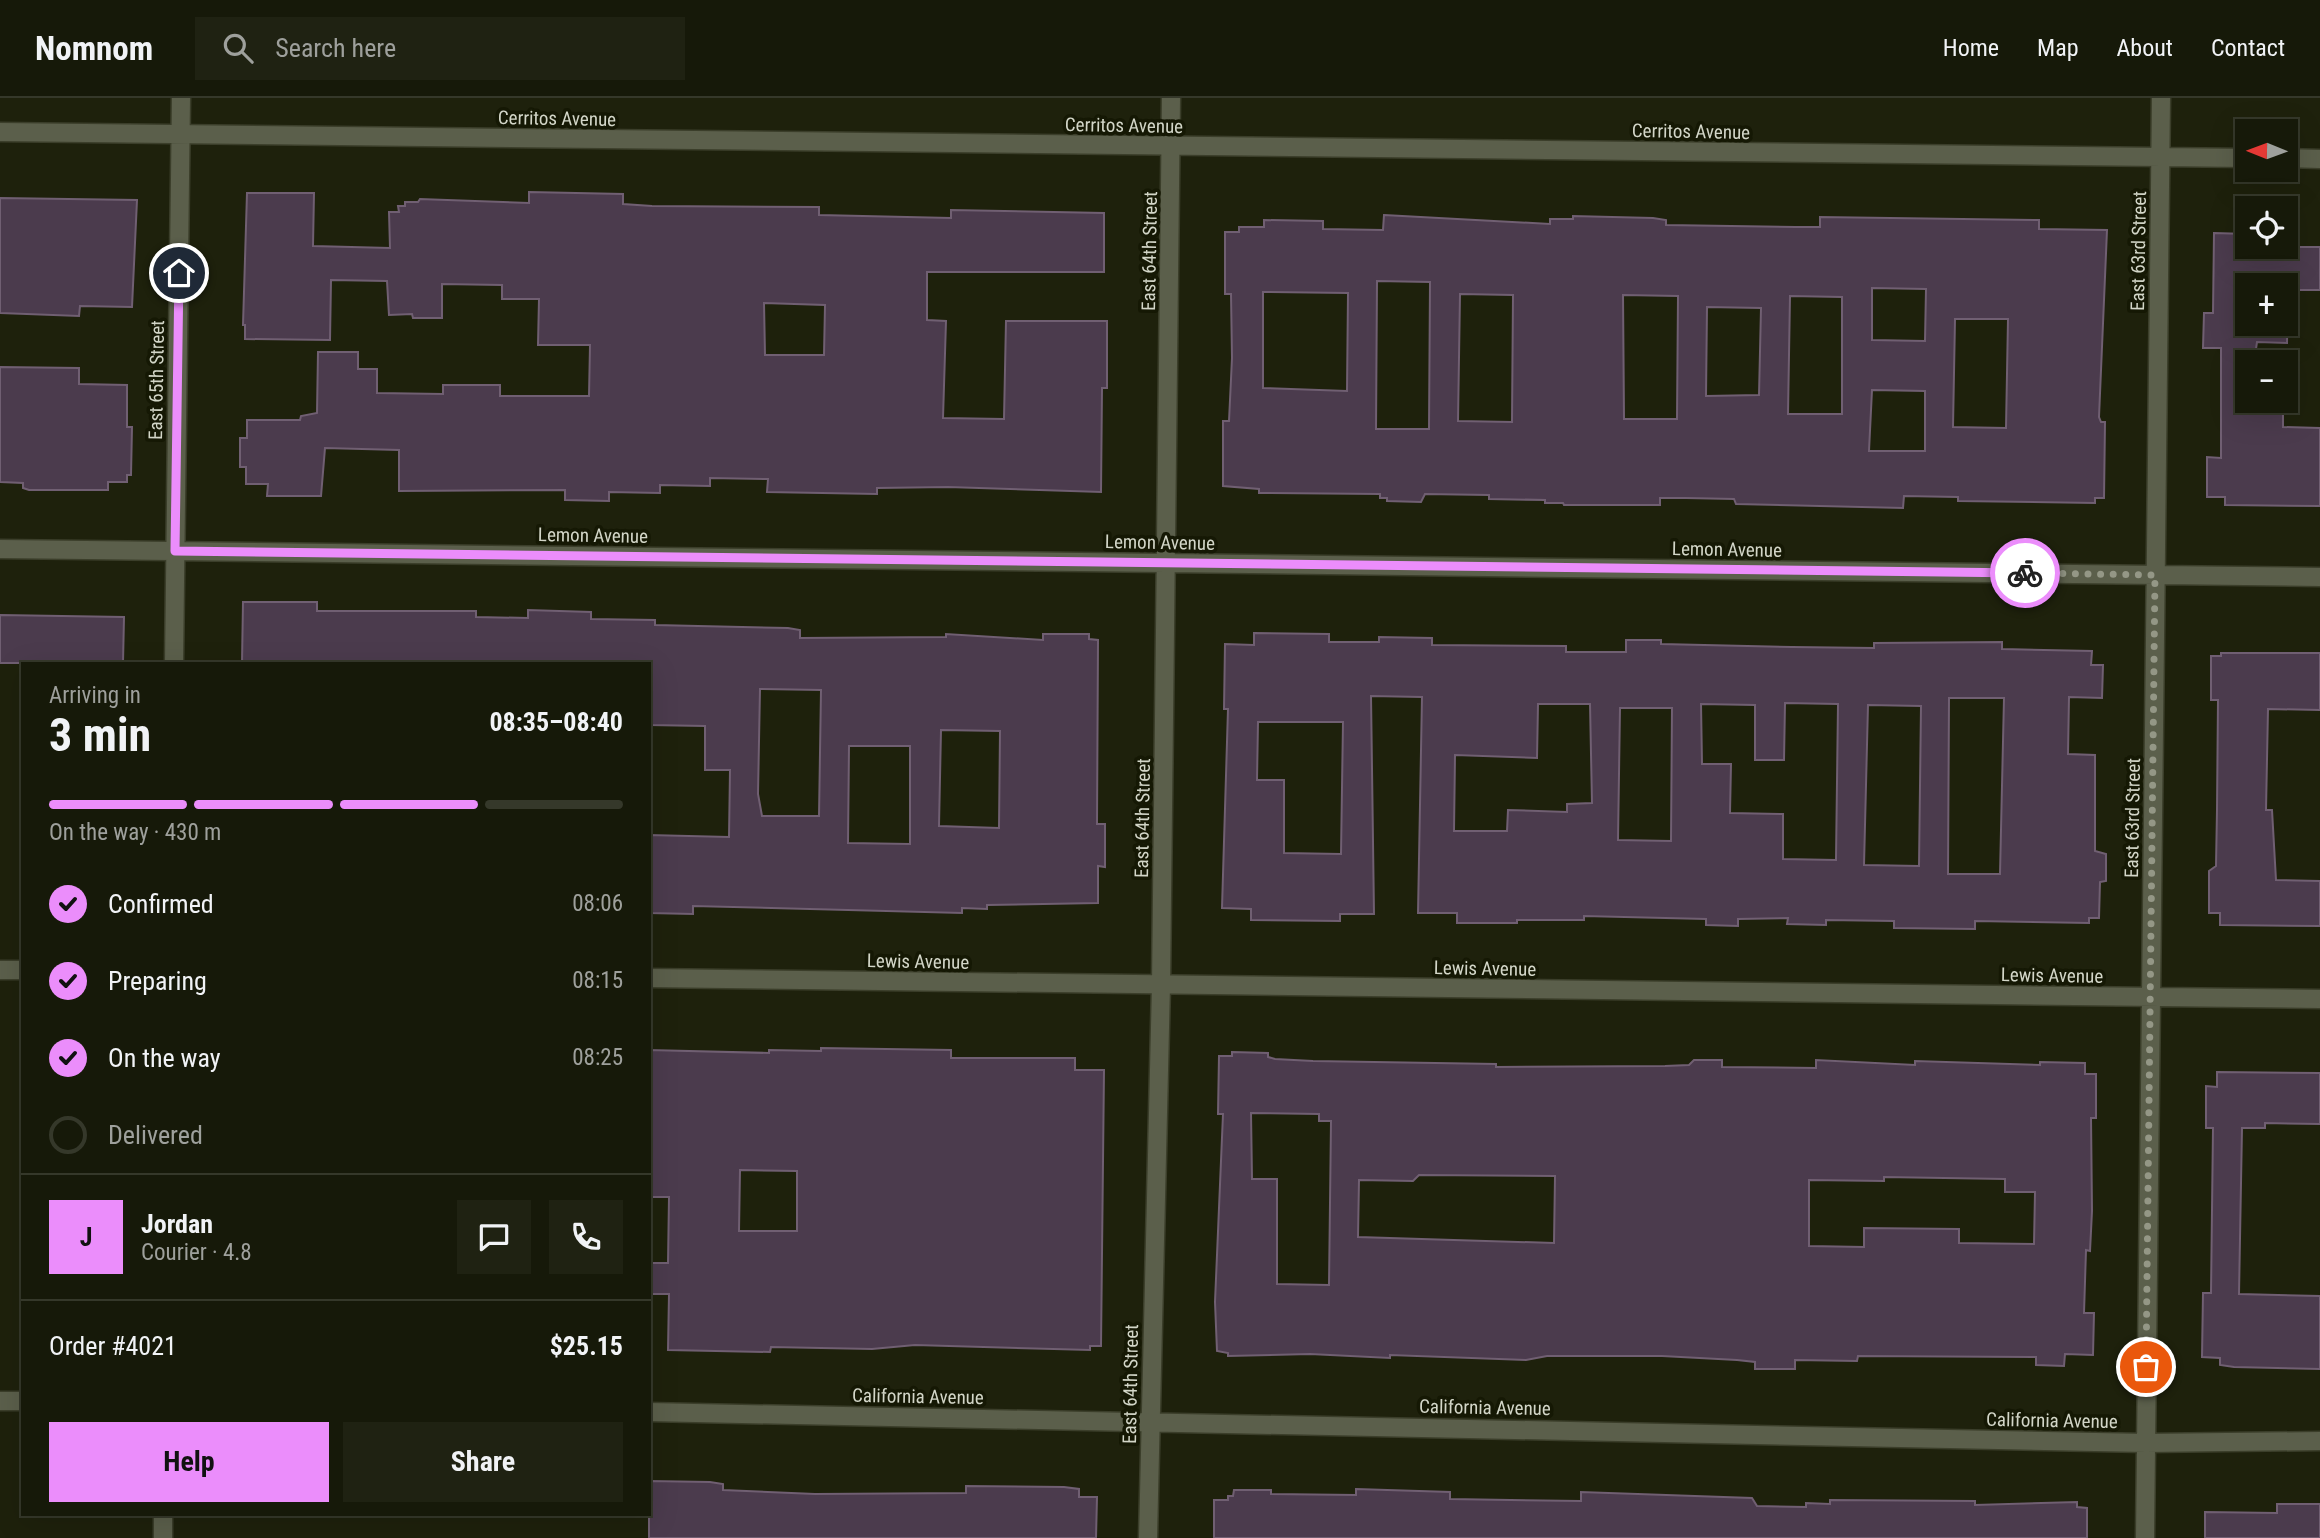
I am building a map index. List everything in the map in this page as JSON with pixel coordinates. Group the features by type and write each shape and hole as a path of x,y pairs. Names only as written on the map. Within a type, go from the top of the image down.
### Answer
{"street":[{"name":"East 65th Street","path":"174,662 181,98"},
{"name":"East 64th Street","path":"1148,1538 1161,985 1171,98"},
{"name":"East 63rd Street","path":"2145,1538 2161,98"},
{"name":"Cerritos Avenue","path":"0,131 2235,158"},
{"path":"2298,158 2320,159"},
{"name":"Lemon Avenue","path":"0,549 2320,577"},
{"path":"0,970 21,970"},
{"name":"Lewis Avenue","path":"651,978 2320,999"},
{"path":"0,1401 21,1401"},
{"name":"California Avenue","path":"651,1412 2146,1443 2320,1441"},
{"path":"163,1516 163,1538"}],"building":[{"path":"529,192 623,194 623,204 652,206 819,207 819,215 951,218 951,210 1104,213 1104,272 927,272 927,320 946,321 943,418 1004,419 1006,321 1107,321 1107,388 1102,388 1101,492 948,487 877,488 877,494 767,492 768,479 710,478 710,486 660,485 660,493 609,492 609,501 565,500 565,490 399,491 399,450 325,448 321,496 267,496 268,484 246,484 246,467 240,467 240,438 247,438 247,420 300,420 301,416 317,413 318,352 358,352 358,369 377,369 377,393 443,394 443,385 500,385 500,396 589,396 590,345 538,345 539,299 502,299 502,285 442,284 442,318 413,318 412,314 389,315 387,281 331,280 330,340 245,339 243,325 247,193 314,193 313,246 390,248 389,212 399,212 398,206 405,206 405,202 418,202 420,199 529,203","holes":["764,303 825,305 824,355 765,355"]},
{"path":"0,198 137,200 132,307 80,306 79,316 0,313"},
{"path":"1384,215 1550,224 1550,219 1573,219 1573,216 1653,218 1666,220 1666,225 1796,227 1820,227 1820,217 2039,220 2039,229 2107,230 2099,417 2101,422 2105,422 2104,498 2095,498 2095,503 1958,501 1958,497 1904,496 1903,508 1736,504 1734,499 1686,498 1660,498 1660,505 1564,505 1545,503 1545,500 1489,499 1489,495 1425,494 1421,502 1387,501 1387,498 1380,498 1380,494 1259,493 1259,489 1223,486 1223,421 1229,421 1232,358 1231,294 1225,294 1225,232 1239,232 1239,227 1264,227 1264,220 1323,221 1323,229 1383,230","holes":["1377,281 1430,282 1429,429 1376,429","1872,288 1926,289 1925,341 1872,340","1263,292 1348,293 1347,391 1263,388","1460,294 1513,295 1512,422 1458,421","1623,295 1678,296 1677,419 1624,419","1790,296 1842,297 1842,414 1788,414","1707,307 1761,308 1759,395 1706,396","1955,319 2008,319 2006,428 1953,427","1872,390 1925,391 1925,451 1869,451"]},
{"path":"2214,233 2235,234 2235,259 2298,259 2298,247 2320,247 2320,290 2298,290 2298,273 2235,273 2235,336 2287,336 2287,343 2257,342 2256,349 2235,350 2235,413 2283,413 2283,427 2320,428 2320,506 2225,505 2225,497 2207,497 2207,457 2221,458 2221,348 2203,348 2204,313 2213,313"},
{"path":"0,367 79,368 79,384 127,385 127,427 132,427 131,475 127,475 127,482 108,482 108,490 29,490 23,488 23,483 0,482"},
{"path":"243,602 317,602 317,611 476,611 476,617 528,618 528,610 591,612 591,619 655,620 655,625 788,628 800,630 800,638 946,637 946,634 1043,640 1043,634 1089,634 1089,639 1098,640 1097,824 1105,824 1105,867 1098,866 1098,903 987,905 987,909 962,908 962,913 693,906 693,914 651,913 651,835 729,837 730,770 705,770 705,726 651,725 651,662 242,662","holes":["760,689 821,690 819,816 762,816 758,794","941,730 1000,731 999,828 939,826","849,746 910,746 910,844 848,843"]},
{"path":"0,615 124,617 123,662 0,663"},
{"path":"1254,633 1329,634 1329,642 1379,642 1379,637 1432,638 1432,645 1566,646 1566,652 1626,652 1626,640 1661,640 1661,644 1874,648 1874,643 2002,642 2002,649 2092,651 2091,665 2103,665 2102,698 2069,697 2068,754 2095,755 2095,851 2106,854 2106,881 2100,882 2099,918 2089,918 2089,923 1975,921 1975,929 1894,928 1894,921 1826,920 1826,925 1787,924 1788,918 1738,919 1738,926 1706,925 1706,919 1584,916 1584,920 1457,923 1457,913 1418,913 1422,697 1371,696 1374,914 1340,914 1340,921 1251,920 1251,909 1222,908 1228,709 1224,709 1225,644 1254,645","holes":["1949,698 2004,698 2000,874 1948,874","1785,703 1838,704 1836,860 1783,859 1783,814 1730,813 1731,764 1702,764 1701,704 1755,705 1755,760 1784,760","1538,704 1590,704 1592,803 1567,804 1567,812 1508,810 1507,831 1454,831 1455,755 1537,758","1868,705 1921,706 1919,866 1864,865","1620,708 1672,708 1671,841 1618,840","1258,722 1343,722 1341,854 1284,853 1284,780 1257,780"]},
{"path":"2221,653 2320,653 2320,710 2268,709 2266,810 2272,810 2276,880 2320,881 2320,926 2220,925 2220,913 2209,913 2209,871 2216,866 2218,700 2211,700 2211,656 2221,656"},
{"path":"651,1050 769,1053 769,1050 951,1050 951,1058 1075,1058 1075,1070 1104,1070 1101,1346 1090,1346 1090,1350 915,1345 872,1349 771,1347 770,1352 668,1350 669,1294 651,1294 651,1263 668,1263 669,1197 651,1197","holes":["740,1170 797,1171 797,1231 739,1231"]},
{"path":"1232,1052 1268,1053 1268,1057 1275,1059 1496,1064 1496,1067 1665,1066 1689,1065 1694,1060 1722,1060 1722,1067 1816,1068 1816,1060 1915,1065 1915,1061 2040,1065 2040,1062 2085,1063 2085,1074 2096,1074 2096,1118 2091,1118 2090,1251 2086,1250 2084,1313 2094,1313 2093,1355 2065,1354 2064,1366 2036,1365 2036,1357 1858,1356 1857,1361 1795,1360 1795,1369 1755,1369 1755,1362 1662,1356 1547,1356 1526,1360 1390,1355 1390,1358 1310,1354 1228,1356 1228,1353 1217,1351 1215,1302 1223,1114 1218,1114 1219,1056 1232,1056","holes":["1251,1113 1319,1114 1319,1121 1331,1121 1329,1285 1277,1284 1277,1179 1252,1179","1419,1175 1555,1176 1554,1243 1358,1237 1359,1180 1413,1181","1884,1177 2005,1179 2005,1192 2035,1192 2034,1244 1959,1243 1959,1229 1864,1228 1864,1247 1809,1246 1809,1180 1884,1181"]},
{"path":"2217,1072 2320,1073 2320,1124 2265,1123 2265,1128 2242,1128 2239,1294 2320,1296 2320,1369 2234,1367 2220,1365 2220,1358 2202,1357 2203,1293 2211,1293 2213,1128 2206,1128 2206,1086 2217,1087"},
{"path":"651,1481 710,1482 723,1484 723,1490 815,1494 966,1493 966,1486 1064,1487 1079,1489 1079,1497 1097,1497 1096,1538 649,1538"},
{"path":"1356,1489 1450,1492 1450,1499 1581,1501 1581,1492 1752,1498 1757,1506 1806,1507 1806,1503 1830,1504 1830,1500 1975,1501 1975,1505 2077,1502 2077,1507 2087,1508 2087,1538 1214,1538 1214,1500 1228,1500 1228,1496 1233,1496 1234,1490 1271,1490 1271,1494 1356,1495"},
{"path":"2277,1504 2320,1504 2320,1538 2205,1538 2205,1512 2277,1513"}],"way so far":[{"path":"2025,573 2155,575 2146,1367"}],"route":[{"path":"179,273 175,551 2025,573"}]}
